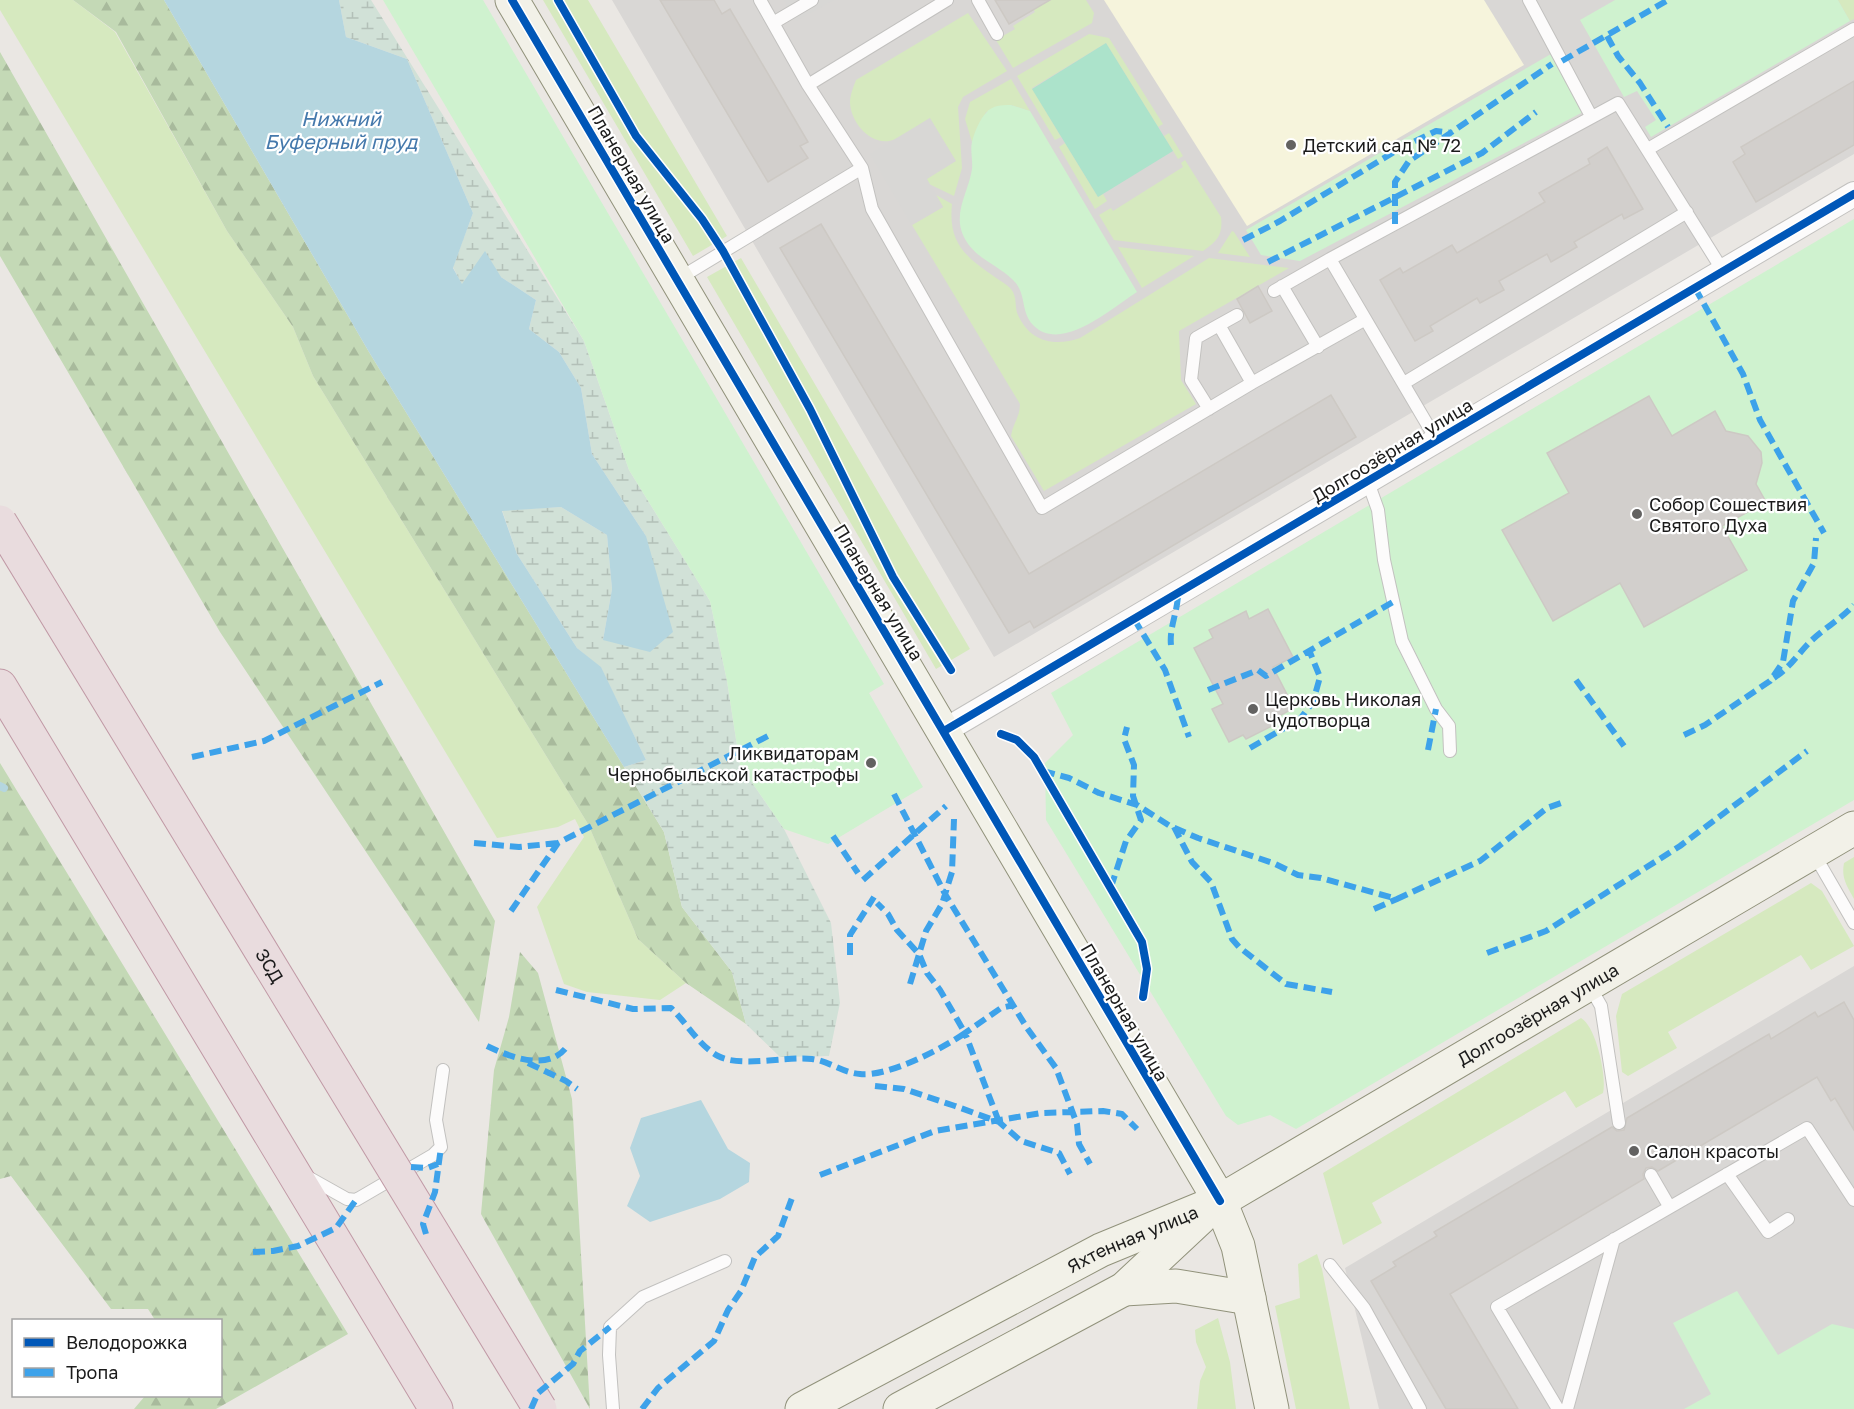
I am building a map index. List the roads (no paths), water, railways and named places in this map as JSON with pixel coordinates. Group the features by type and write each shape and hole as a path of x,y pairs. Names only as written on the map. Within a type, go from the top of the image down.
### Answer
{"highway":[{"name":"ЗСД","path":"0,522 540,1409"},
{"path":"0,687 436,1409"}],"main road":[{"name":"Планерная улица","path":"512,0 1220,1200 1238,1246 1272,1409"},
{"name":"Долгоозёрная улица","path":"1220,1200 1854,828"},
{"name":"Яхтенная улица","path":"900,1409 1124,1289 1220,1200"},
{"name":"Яхтенная улица","path":"802,1409 1101,1250 1220,1200"},
{"path":"1124,1289 1176,1286 1249,1299"}],"street":[{"name":"Долгоозёрная улица","path":"944,731 1854,194"}],"lane":[{"path":"760,0 808,86 862,168 872,209 1042,508 1252,383 1364,321"},
{"path":"773,23 813,0"},
{"path":"808,86 947,0"},
{"path":"978,0 997,34"},
{"path":"1529,0 1591,116"},
{"path":"1648,149 1854,29"},
{"path":"1317,346 1278,288 1618,102 1723,271"},
{"path":"676,280 862,168"},
{"path":"1404,383 1687,212"},
{"path":"1330,259 1364,321 1404,383 1437,441"},
{"path":"1209,409 1191,380 1196,338 1237,315"},
{"path":"1219,326 1252,383"},
{"path":"1368,482 1378,510 1384,560 1402,641 1436,709 1449,726 1450,751"},
{"path":"98,835 303,1174 347,1199 356,1200 433,1155 441,1147 436,1120 443,1070"},
{"path":"1813,853 1854,923"},
{"path":"1589,984 1602,1006 1619,1123"},
{"path":"1558,1409 1497,1307 1807,1128 1854,1200"},
{"path":"1727,1174 1768,1232 1788,1219"},
{"path":"1651,1175 1670,1206"},
{"path":"1567,1409 1614,1239"},
{"path":"613,1409 609,1355 610,1327 643,1297 725,1261"},
{"path":"1330,1265 1364,1308 1420,1409"}],"water":[{"name":"Нижний Буферный пруд","path":"164,0 339,0 346,37 407,59 473,213 453,268 462,284 485,251 501,277 536,300 529,329 559,352 581,388 592,454 646,536 673,632 650,652 603,640 612,589 607,535 561,507 502,511 517,554 577,648 601,667 646,760 624,767 369,352"},
{"path":"701,1100 728,1149 750,1163 749,1182 720,1199 650,1222 627,1206 640,1176 630,1148 641,1118"}],"waterway":[{"path":"0,786 4,788"}],"place":[{"name":"Детский сад № 72","path":"1291,145"},
{"name":"Собор Сошествия Святого Духа","path":"1637,514"},
{"name":"Церковь Николая Чудотворца","path":"1253,709"},
{"name":"Ликвидаторам Чернобыльской катастрофы","path":"871,763"},
{"name":"Салон красоты","path":"1634,1151"}]}
